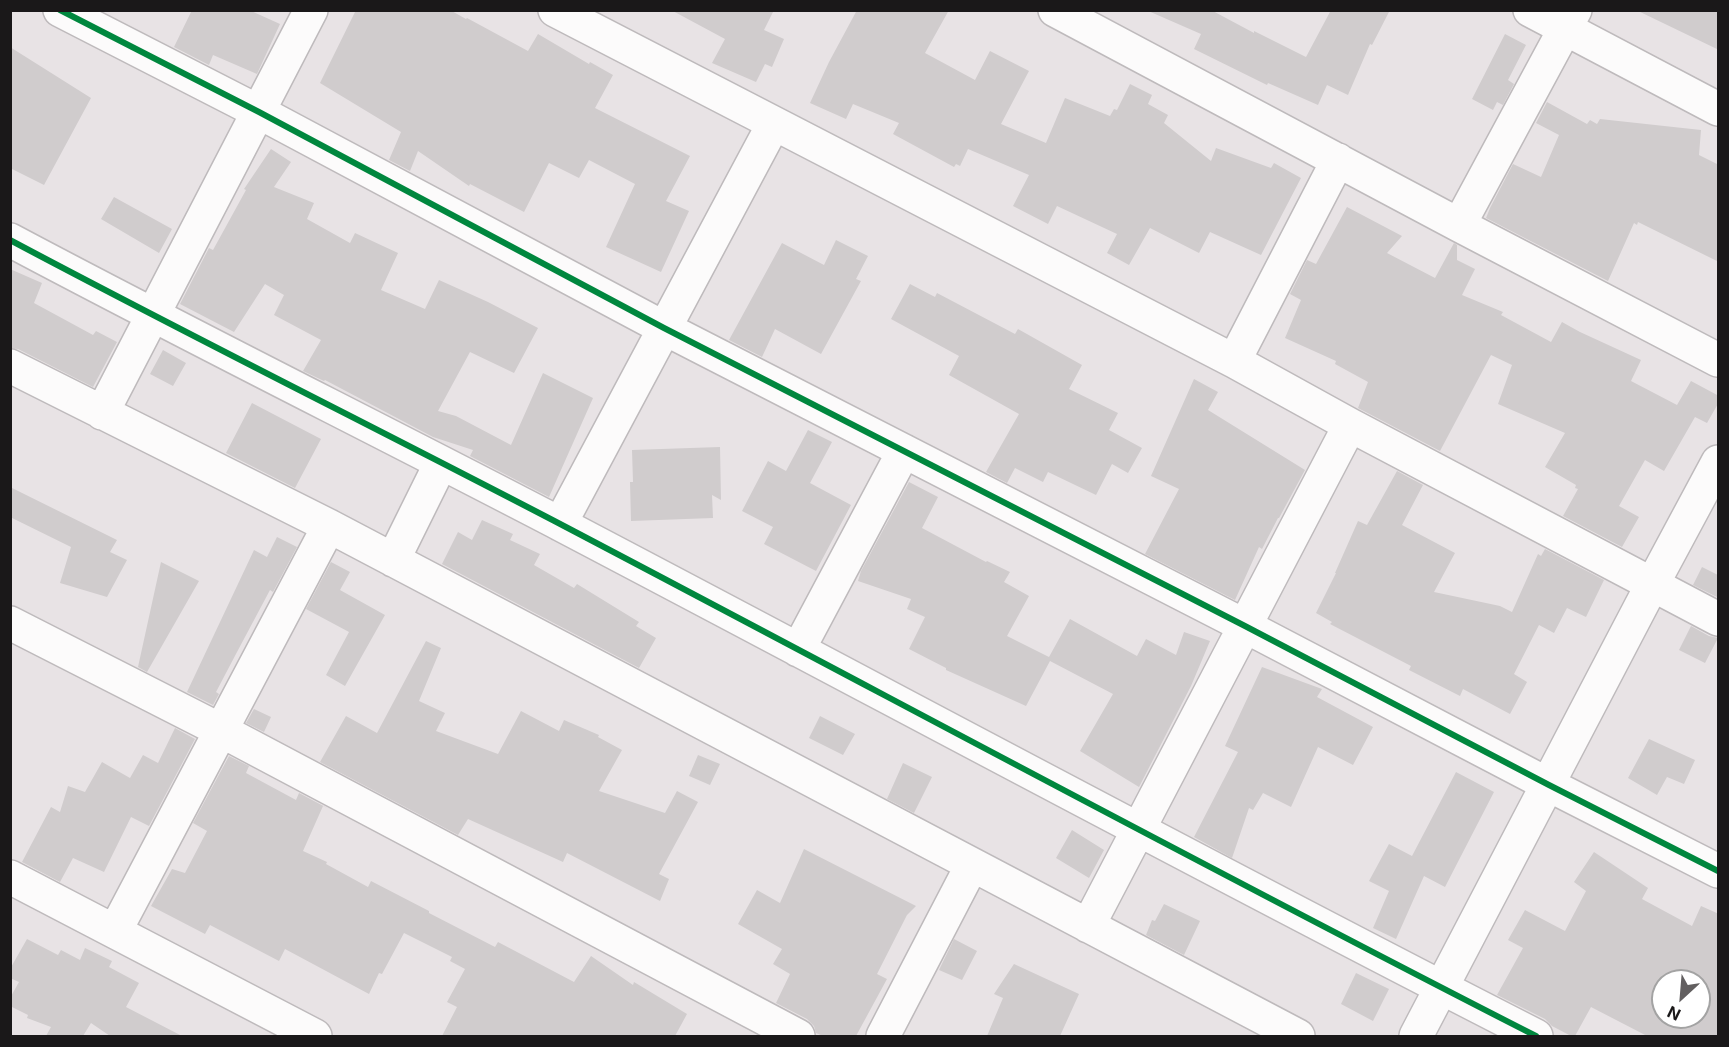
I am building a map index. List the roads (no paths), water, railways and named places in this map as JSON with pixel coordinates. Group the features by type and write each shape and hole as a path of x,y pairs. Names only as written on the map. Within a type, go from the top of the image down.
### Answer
{"street":[{"path":"60,10 259,112 664,328 1719,871"},
{"path":"102,413 311,10"},
{"path":"555,10 587,18 773,124 1234,362 1719,619"},
{"path":"1055,10 1459,225 1719,360"},
{"path":"1530,10 1570,20 1719,109"},
{"path":"1459,225 1570,20"},
{"path":"560,524 773,124"},
{"path":"1234,362 1338,160"},
{"path":"10,240 153,316 560,524 1137,829 1536,1036"},
{"path":"10,366 329,526 1298,1036"},
{"path":"1088,926 1350,425"},
{"path":"798,650 904,451"},
{"path":"1416,1036 1652,585 1719,462"},
{"path":"393,560 441,463"},
{"path":"115,931 329,526"},
{"path":"10,623 222,731 798,1036"},
{"path":"883,1036 972,865"},
{"path":"10,877 315,1036"}]}
